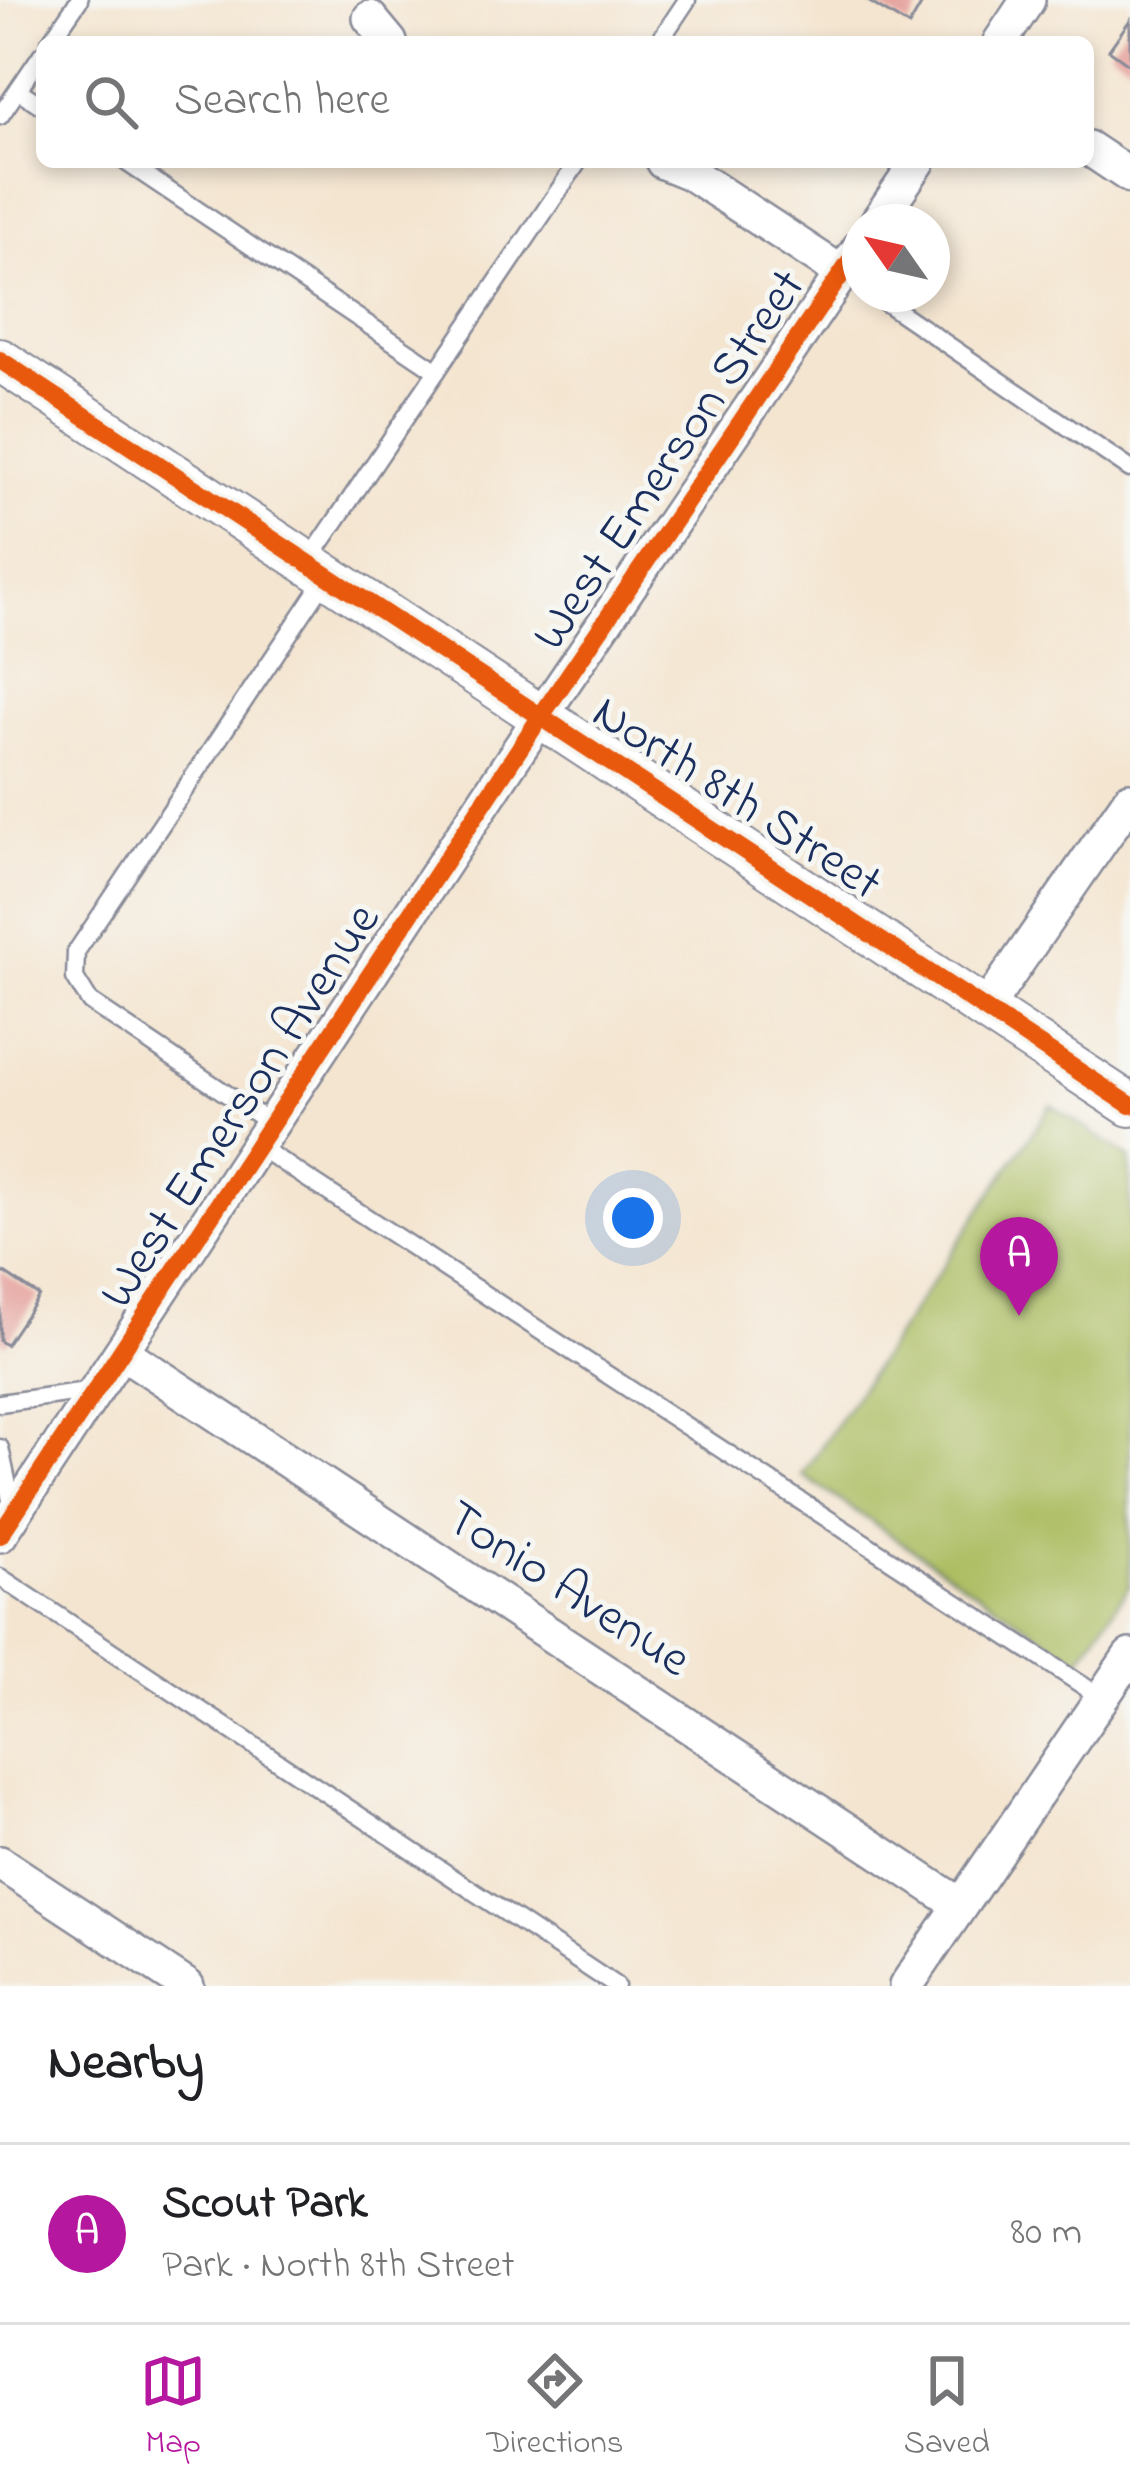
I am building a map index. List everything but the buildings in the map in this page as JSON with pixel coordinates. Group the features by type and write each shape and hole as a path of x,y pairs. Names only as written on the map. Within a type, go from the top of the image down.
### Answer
{"street":[{"path":"1004,36 1028,0"},
{"path":"1094,152 1130,176"},
{"path":"679,168 842,261"},
{"path":"889,204 914,168"},
{"name":"West Emerson Street","path":"541,716 842,285"},
{"name":"North 8th Street","path":"0,360 1130,1105"},
{"name":"West Emerson Avenue","path":"7,1525 541,716"},
{"path":"986,1008 1130,799"},
{"name":"Tonio Avenue","path":"124,1353 960,1904"},
{"path":"906,1986 1130,1656"},
{"path":"0,1863 187,1986"}],"lane":[{"path":"54,36 79,0"},
{"path":"663,36 687,0"},
{"path":"0,116 36,64"},
{"path":"18,90 36,102"},
{"path":"134,168 437,371"},
{"path":"574,168 437,371 76,952 76,978 91,1002 266,1136 1102,1698"},
{"path":"899,312 1130,469"},
{"path":"0,1402 100,1389"},
{"path":"0,1448 7,1525"},
{"path":"0,1577 616,1986"}],"green space":[{"path":"1051,1105 1130,1158 1130,1585 1079,1661 802,1475"}],"cycle path":[{"path":"0,1535 541,716 842,273"},
{"path":"0,360 1130,1105"}],"place":[{"name":"Scout Park","path":"1019,1316"}]}
